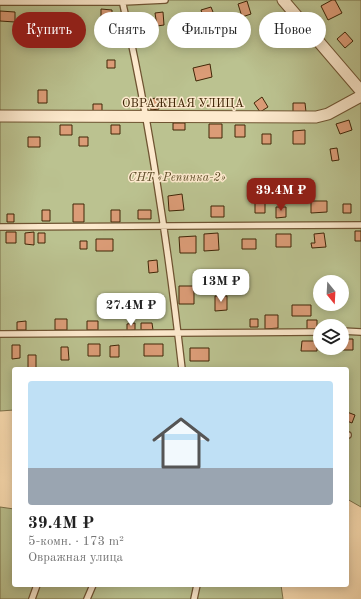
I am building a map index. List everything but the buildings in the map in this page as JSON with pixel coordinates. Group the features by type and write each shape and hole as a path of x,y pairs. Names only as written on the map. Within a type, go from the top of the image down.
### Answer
{"street":[{"path":"283,0 361,91"},
{"name":"ОВРАЖНАЯ УЛИЦА","path":"0,116 316,117 333,112 361,96"}],"lane":[{"path":"0,2 165,0"},
{"path":"122,1 146,116 165,226 182,367"},
{"path":"0,227 361,225"},
{"path":"349,331 361,332"},
{"path":"0,334 313,332"},
{"path":"32,599 36,587"},
{"path":"87,599 92,587"},
{"path":"194,599 197,587"}],"green space":[{"name":"СНТ «Репинка-2»","path":"0,0 361,0 361,507 349,500 349,367 12,367 12,410 0,411"},
{"path":"0,507 12,509 12,587 281,587 283,599 0,599"}]}
